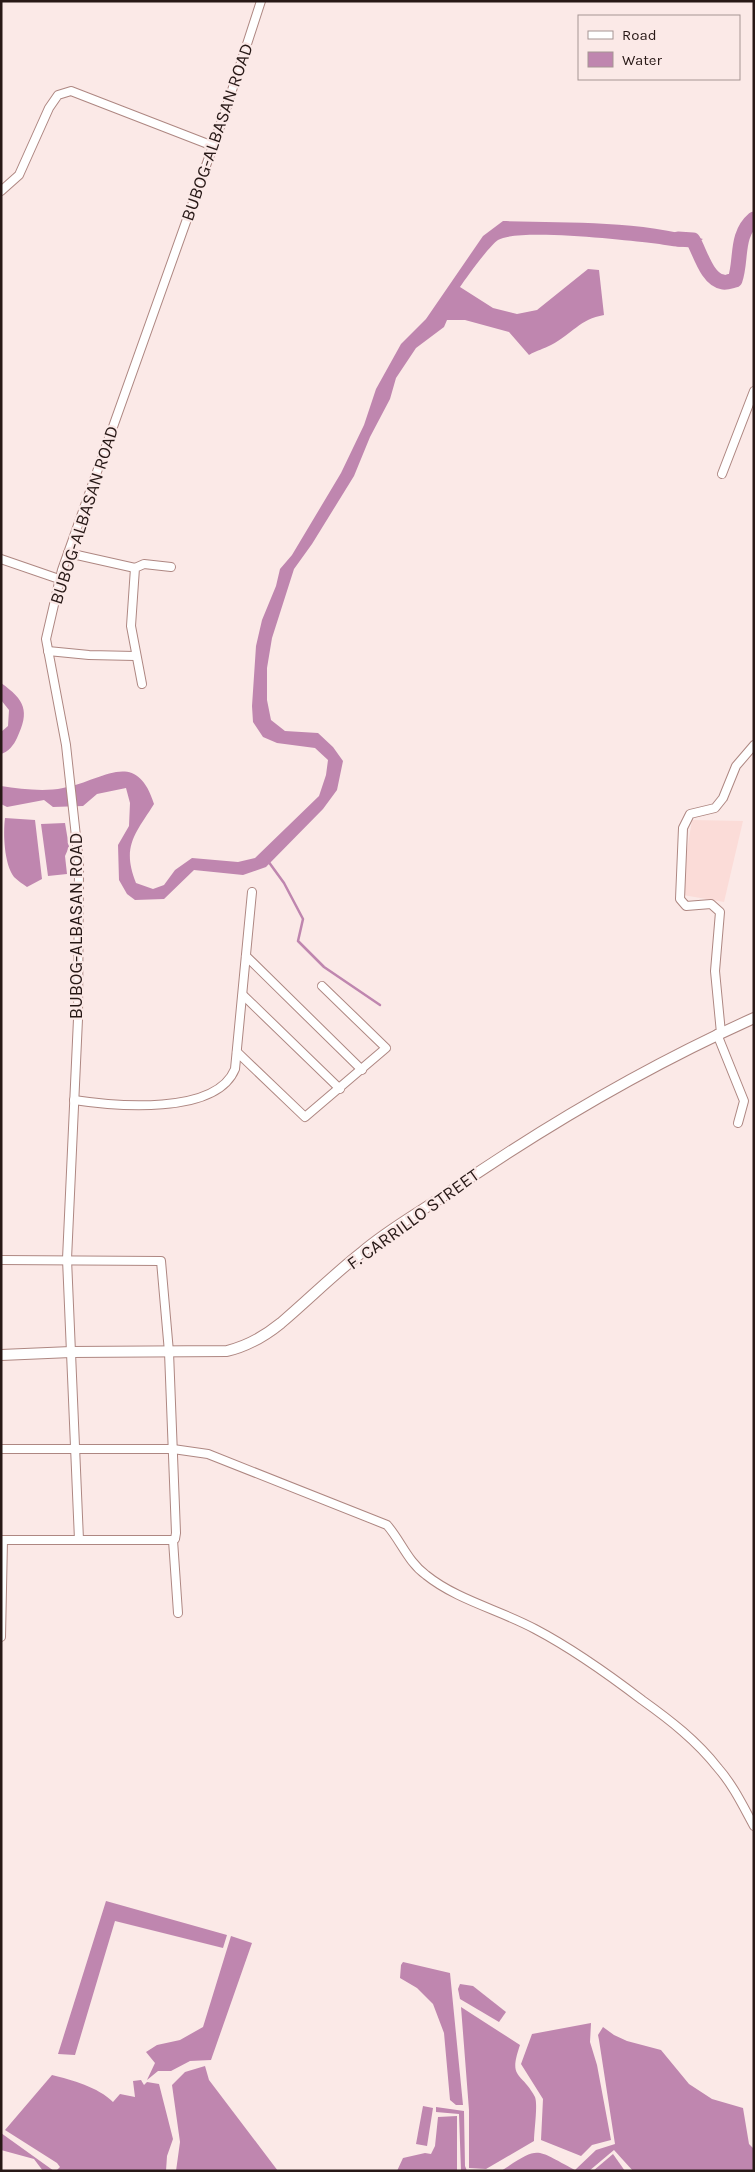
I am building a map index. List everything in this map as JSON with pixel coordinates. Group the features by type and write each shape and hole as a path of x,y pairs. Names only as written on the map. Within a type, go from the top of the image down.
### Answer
{"street":[{"name":"BUBOG-ALBASAN ROAD","path":"79,1540 68,1259 78,1019 79,864 66,745 46,639 59,579 213,146 261,1"},
{"path":"1,191 19,175 49,108 58,96 71,91 213,146"},
{"path":"722,474 754,391"},
{"path":"68,553 135,568 144,564 171,567"},
{"path":"1,559 59,579"},
{"path":"135,568 130,611 135,656 142,684"},
{"path":"48,651 88,655 135,656"},
{"path":"738,1124 744,1101 719,1034 715,971 720,912 711,904 686,906 680,899 683,828 690,814 715,808 723,798 736,766 754,745"},
{"path":"74,1100 136,1107 184,1101 203,1096 219,1088 232,1076 235,1069 237,1052 252,892"},
{"path":"246,956 362,1070"},
{"path":"237,1052 305,1118 386,1048 322,986"},
{"path":"243,996 340,1089"},
{"name":"F. CARRILLO STREET","path":"1,1355 71,1352 227,1351 246,1346 269,1333 362,1252 484,1167 574,1113 719,1034 754,1018"},
{"path":"1,1260 161,1261 170,1352 176,1533 176,1539 173,1540 178,1613"},
{"path":"1,1449 173,1449 222,1458 277,1482 387,1525 396,1535 412,1563 427,1576 454,1592 534,1628 602,1669 695,1741 725,1777 754,1826"},
{"path":"1,1637 2,1540 173,1540"}],"shaded area":[{"path":"692,820 743,821 724,902 683,895 684,869"}],"water":[{"path":"503,221 629,225 654,228 703,239 684,247 678,247 596,238 527,235 498,240 490,248 460,287 493,308 517,314 537,310 588,269 599,270 604,315 589,320 558,341 529,355 509,332 465,320 447,320 444,327 416,348 396,378 390,399 370,437 354,476 312,544 294,569 272,638 267,668 267,700 271,720 285,731 318,733 333,747 343,761 337,790 323,809 266,867 243,875 194,870 164,899 135,900 127,894 119,880 118,845 129,826 130,803 126,788 97,794 83,806 53,807 44,800 7,807 1,804 1,786 48,790 63,788 117,772 128,772 138,776 147,787 154,804 136,832 130,849 130,859 136,883 153,889 164,885 175,870 192,858 238,862 255,858 319,796 326,775 328,760 315,748 277,743 263,737 253,722 252,706 256,646 262,620 276,586 280,569 292,555 341,473 364,425 376,389 401,344 426,319 483,236"},
{"path":"1,683 20,701 24,713 21,729 16,741 8,750 1,754 1,732 8,726 9,710 1,700"},
{"path":"5,818 35,820 42,879 27,887 14,877 8,864 4,840"},
{"path":"65,823 69,847 65,856 67,874 48,876 41,824"},
{"path":"106,1901 227,1935 223,1948 115,1921 75,2055 58,2054"},
{"path":"231,1936 252,1943 211,2060 190,2061 171,2071 158,2071 147,2080 155,2063 146,2052 157,2045 180,2040 203,2027"},
{"path":"403,1962 450,1973 463,2105 456,2105 450,2100 444,2033 433,2004 417,1988 400,1978"},
{"path":"460,1984 473,1986 506,2012 499,2022 460,1999 458,1989"},
{"path":"461,2007 520,2045 515,2064 516,2070 536,2101 534,2141 486,2169 469,2168 469,2110"},
{"path":"591,2023 590,2042 597,2065 611,2140 592,2145 581,2156 541,2140 543,2099 521,2064 532,2034"},
{"path":"603,2027 627,2041 661,2050 689,2084 712,2099 743,2108 749,2144 754,2149 754,2171 633,2171 614,2150 589,2171 501,2171 524,2157 538,2153 544,2154 575,2170 596,2150 615,2144 598,2035"},
{"path":"205,2066 209,2080 278,2171 176,2171 180,2142 172,2085 185,2072"},
{"path":"52,2075 92,2088 113,2102 120,2094 135,2097 133,2081 141,2080 144,2085 147,2082 159,2084 173,2139 167,2156 166,2171 56,2171 60,2167 57,2163 5,2130"},
{"path":"423,2106 433,2108 427,2146 416,2144"},
{"path":"436,2107 464,2111 465,2166 467,2171 461,2171 459,2114 436,2112"},
{"path":"457,2116 457,2171 397,2171 403,2158 425,2153 431,2154 435,2146 438,2117"},
{"path":"1,2133 54,2171 43,2171 34,2159 1,2150"},
{"path":"613,2154 625,2171 593,2171"}],"waterway":[{"path":"678,239 693,240 708,271 717,280 723,282 735,280 741,240 748,225 754,219"},
{"path":"268,861 284,883 303,919 298,941 324,967 380,1005"}]}
